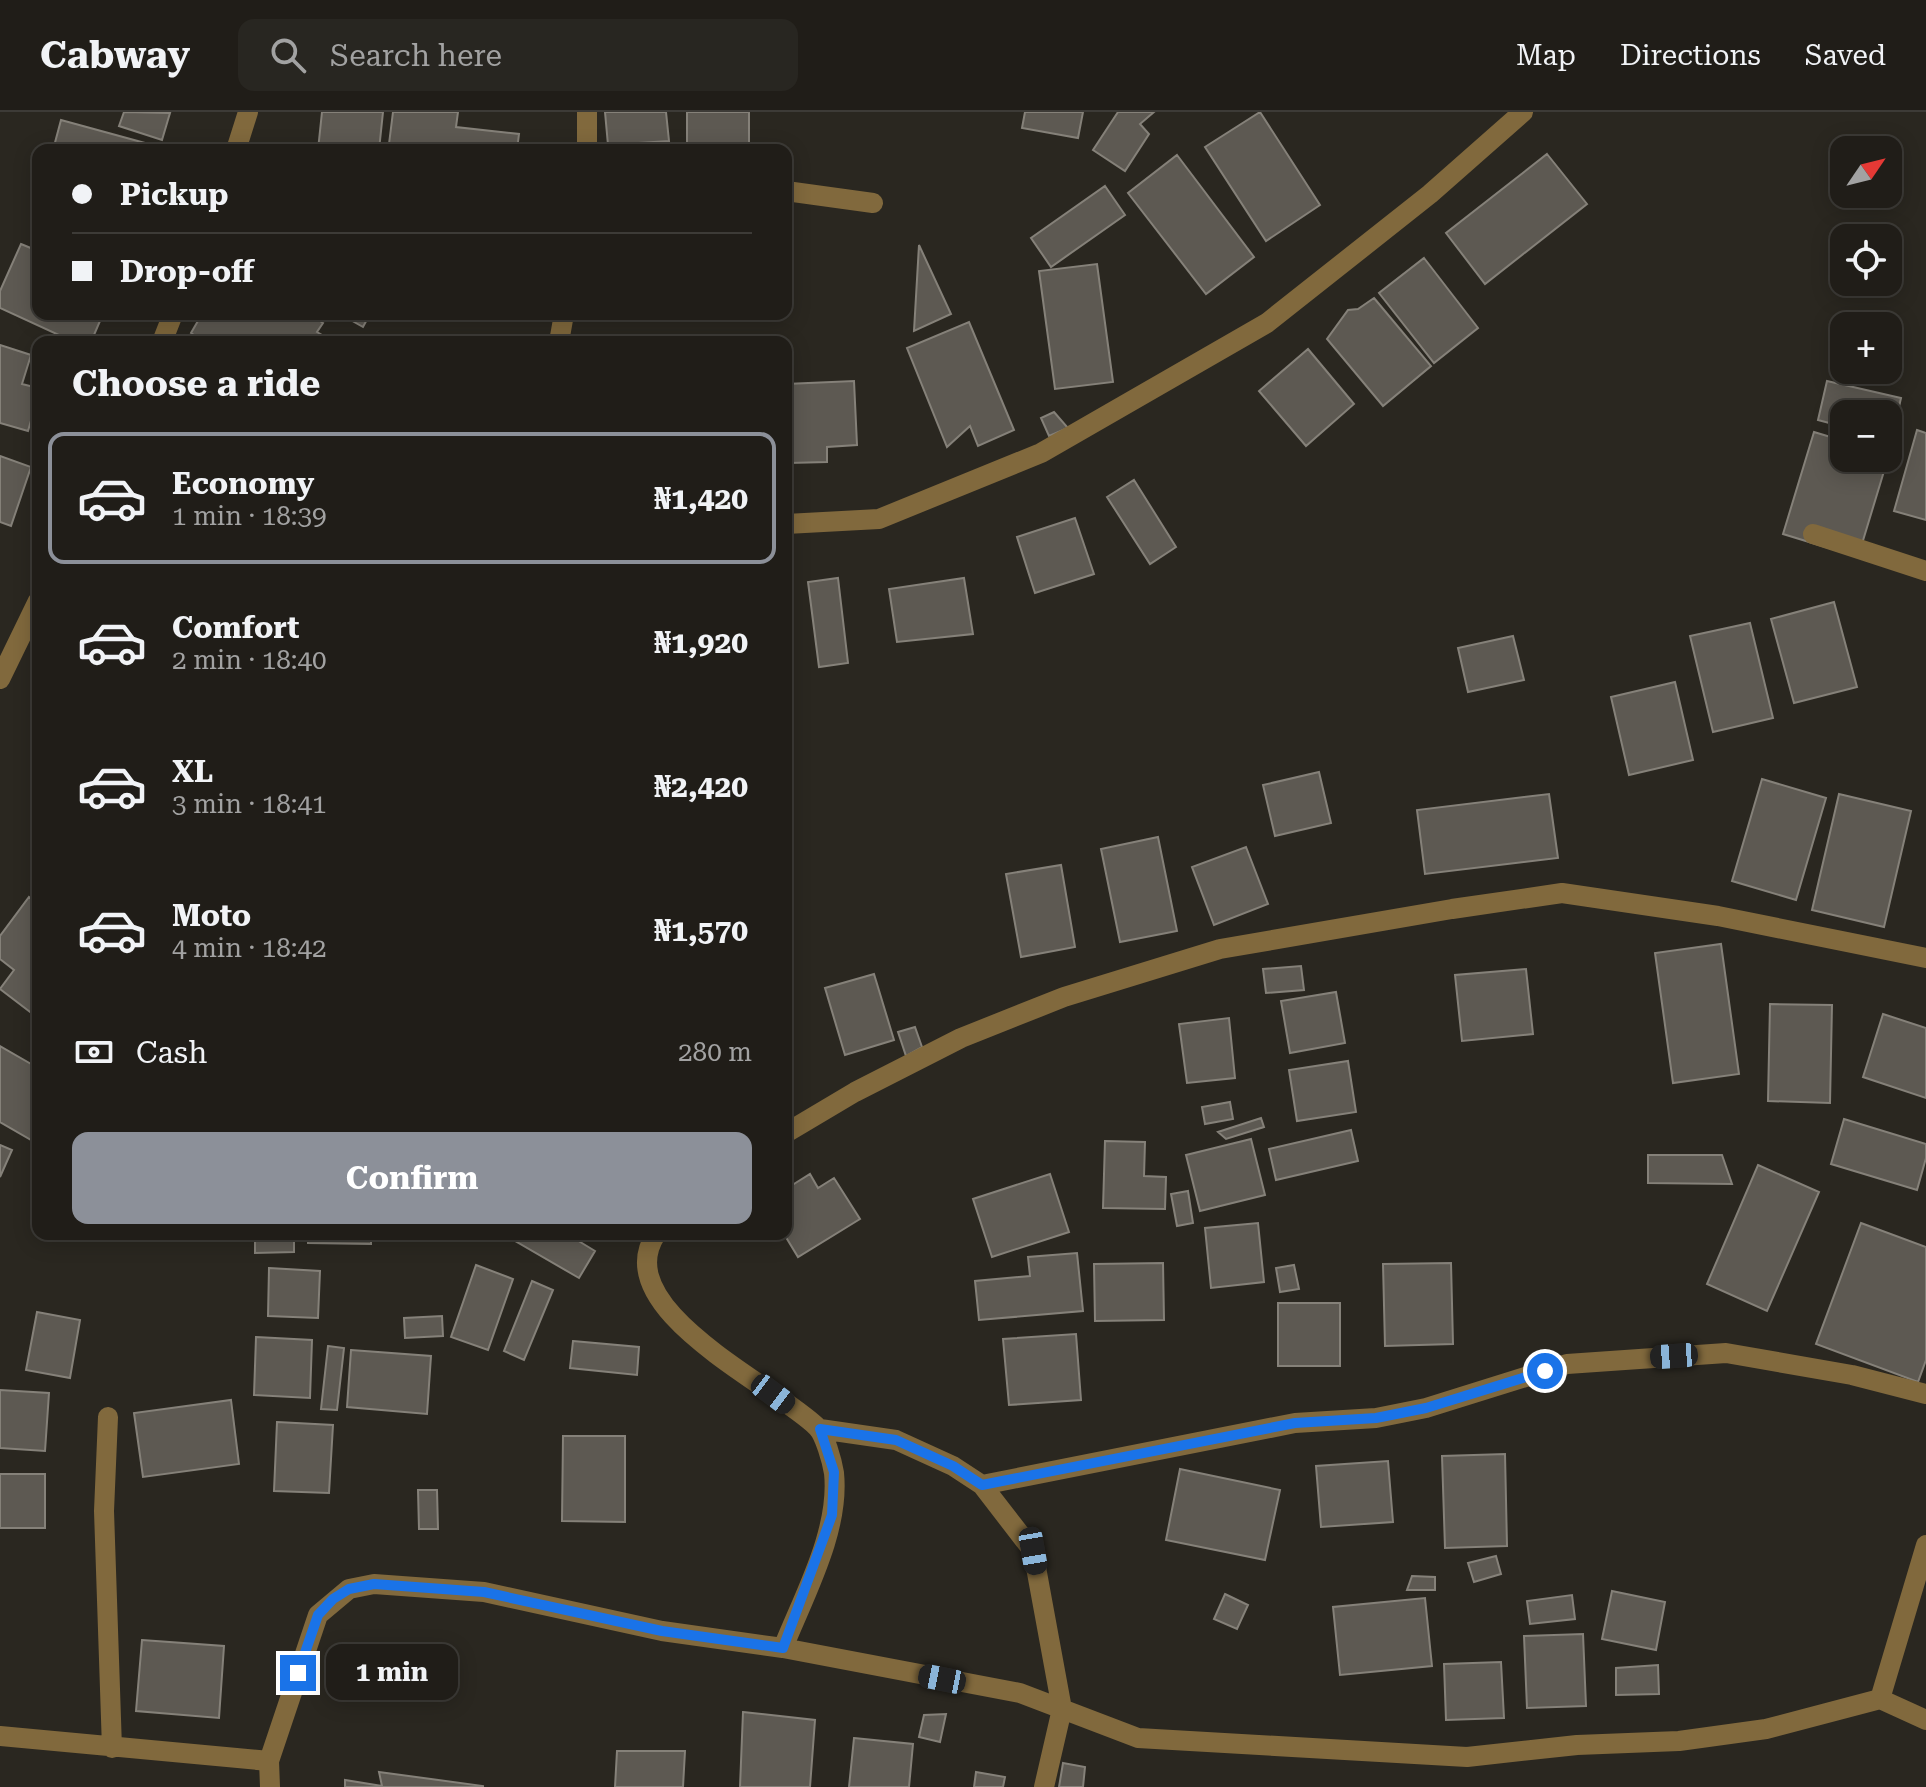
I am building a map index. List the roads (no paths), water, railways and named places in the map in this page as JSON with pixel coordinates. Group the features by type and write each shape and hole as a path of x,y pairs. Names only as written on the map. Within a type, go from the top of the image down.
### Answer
{"street":[{"path":"238,144 248,112"},
{"path":"587,112 587,144"},
{"path":"792,524 879,519 1041,453 1267,323 1430,194 1523,112"},
{"path":"792,192 873,203"},
{"path":"1813,534 1926,571"},
{"path":"0,679 32,613"},
{"path":"792,1129 855,1092 961,1038 1064,997 1220,949 1452,909 1562,893 1718,916 1926,958"},
{"path":"652,1240 646,1250 646,1268 657,1299 679,1324 820,1429 896,1440 953,1466 982,1485 1033,1551 1062,1709 1044,1787"},
{"path":"982,1485 1295,1423 1376,1418 1426,1408 1567,1364 1726,1353 1852,1375 1926,1394"},
{"path":"108,1417 104,1511 112,1748"},
{"path":"783,1648 832,1515 834,1472 820,1429"},
{"path":"1880,1699 1926,1545"},
{"path":"270,1787 269,1761 318,1615 333,1599 349,1589 374,1584 484,1592 662,1631 783,1648 1020,1693 1138,1738 1467,1757 1577,1745 1679,1741 1766,1729 1880,1699 1926,1720"},
{"path":"0,1736 269,1761"}]}
